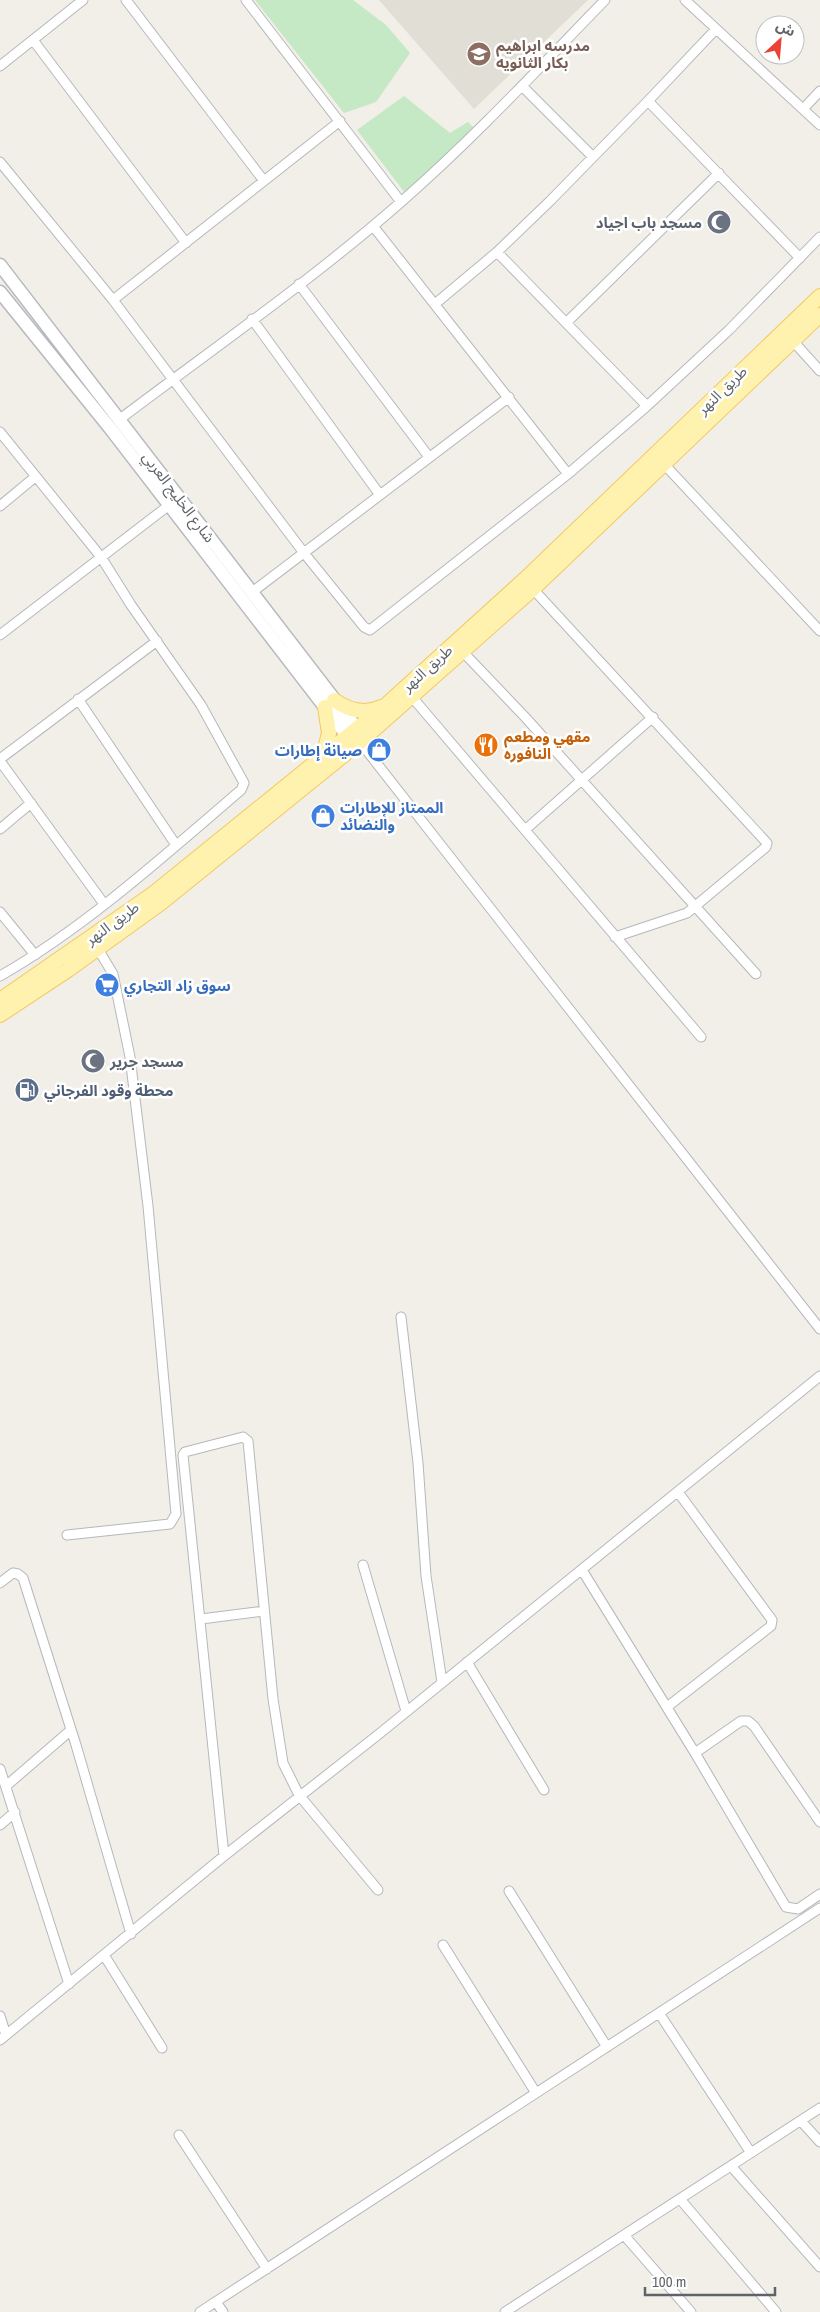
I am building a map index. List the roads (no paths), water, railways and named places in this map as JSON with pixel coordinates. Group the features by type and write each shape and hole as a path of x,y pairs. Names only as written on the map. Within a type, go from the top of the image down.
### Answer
{"main road":[{"name":"شارع الخليج العربي","path":"0,265 251,593 329,704"},
{"path":"2,295 18,289"},
{"name":"شارع الخليج العربي","path":"2,295 110,428 168,506 355,736"},
{"name":"طريق النهر","path":"0,1015 98,949 161,903 355,736 386,705 525,578 820,296"},
{"name":"طريق النهر","path":"0,1000 154,893 322,759 412,696 533,588 820,315"},
{"path":"322,759 329,733 329,704 359,711 378,709 386,705"}],"street":[{"path":"0,66 83,0"},
{"path":"126,0 264,181"},
{"path":"246,0 401,202"},
{"path":"120,420 299,284 401,202 464,144 604,0"},
{"path":"685,0 820,125"},
{"path":"435,304 497,252 648,101 716,29"},
{"path":"33,40 186,243"},
{"path":"522,86 593,157"},
{"path":"803,109 820,91"},
{"path":"648,101 800,258"},
{"path":"113,300 340,121"},
{"path":"0,162 113,300 304,553 364,627 372,630 568,474 647,406 715,343 820,237"},
{"path":"566,323 719,173"},
{"path":"373,226 568,474"},
{"path":"497,252 647,406"},
{"path":"299,284 429,457"},
{"path":"252,319 380,495"},
{"path":"793,340 820,371"},
{"path":"251,593 509,397"},
{"path":"0,432 101,557 208,717 244,783 241,790 104,904 35,955 0,976"},
{"path":"663,463 820,631"},
{"path":"0,506 36,477"},
{"path":"0,634 168,506"},
{"path":"533,588 767,843 766,847 697,907 684,915 615,937"},
{"path":"104,904 0,760 157,641"},
{"path":"463,652 582,780 756,974"},
{"path":"412,696 701,1037"},
{"path":"78,699 176,845"},
{"path":"525,830 653,717"},
{"path":"355,736 820,1329"},
{"path":"0,829 31,803"},
{"path":"0,912 35,955"},
{"path":"67,1535 170,1524 176,1514 148,1206 130,1057 113,974 98,949"},
{"path":"401,1317 418,1463 426,1576 442,1682"},
{"path":"3,2038 299,1795 582,1570 820,1376"},
{"path":"224,1856 184,1453 243,1436 248,1441 278,1744 283,1763 299,1795 378,1890"},
{"path":"667,1708 771,1626 772,1620 678,1492"},
{"path":"363,1565 406,1711"},
{"path":"582,1570 695,1753 786,1907 798,1908 820,1894"},
{"path":"0,1583 13,1573 23,1578 71,1730 131,1934"},
{"path":"200,1619 264,1611"},
{"path":"467,1662 544,1790"},
{"path":"695,1753 741,1721 748,1722 754,1726 820,1822"},
{"path":"6,1786 71,1730"},
{"path":"0,1769 69,1984"},
{"path":"0,1825 15,1812"},
{"path":"509,1891 607,2047"},
{"path":"200,2312 820,1908"},
{"path":"443,1944 536,2093"},
{"path":"104,1955 162,2048"},
{"path":"660,2013 750,2153"},
{"path":"0,2016 3,2038"},
{"path":"505,2312 820,2108"},
{"path":"801,2120 820,2142"},
{"path":"179,2135 267,2268"},
{"path":"731,2166 820,2267"},
{"path":"680,2199 776,2312"},
{"path":"624,2235 691,2312"},
{"path":"216,2302 223,2312"}],"place":[{"name":"مدرسه ابراهيم بكار الثانويه","path":"479,54"},
{"name":"مسجد باب اجياد","path":"719,222"},
{"name":"مقهي ومطعم النافوره","path":"486,745"},
{"name":"صيانة إطارات","path":"379,750"},
{"name":"الممتاز للإطارات والنضائد","path":"323,816"},
{"name":"سوق زاد التجاري","path":"107,985"},
{"name":"مسجد جرير","path":"93,1061"},
{"name":"محطة وقود الفرجاني","path":"27,1090"}]}
